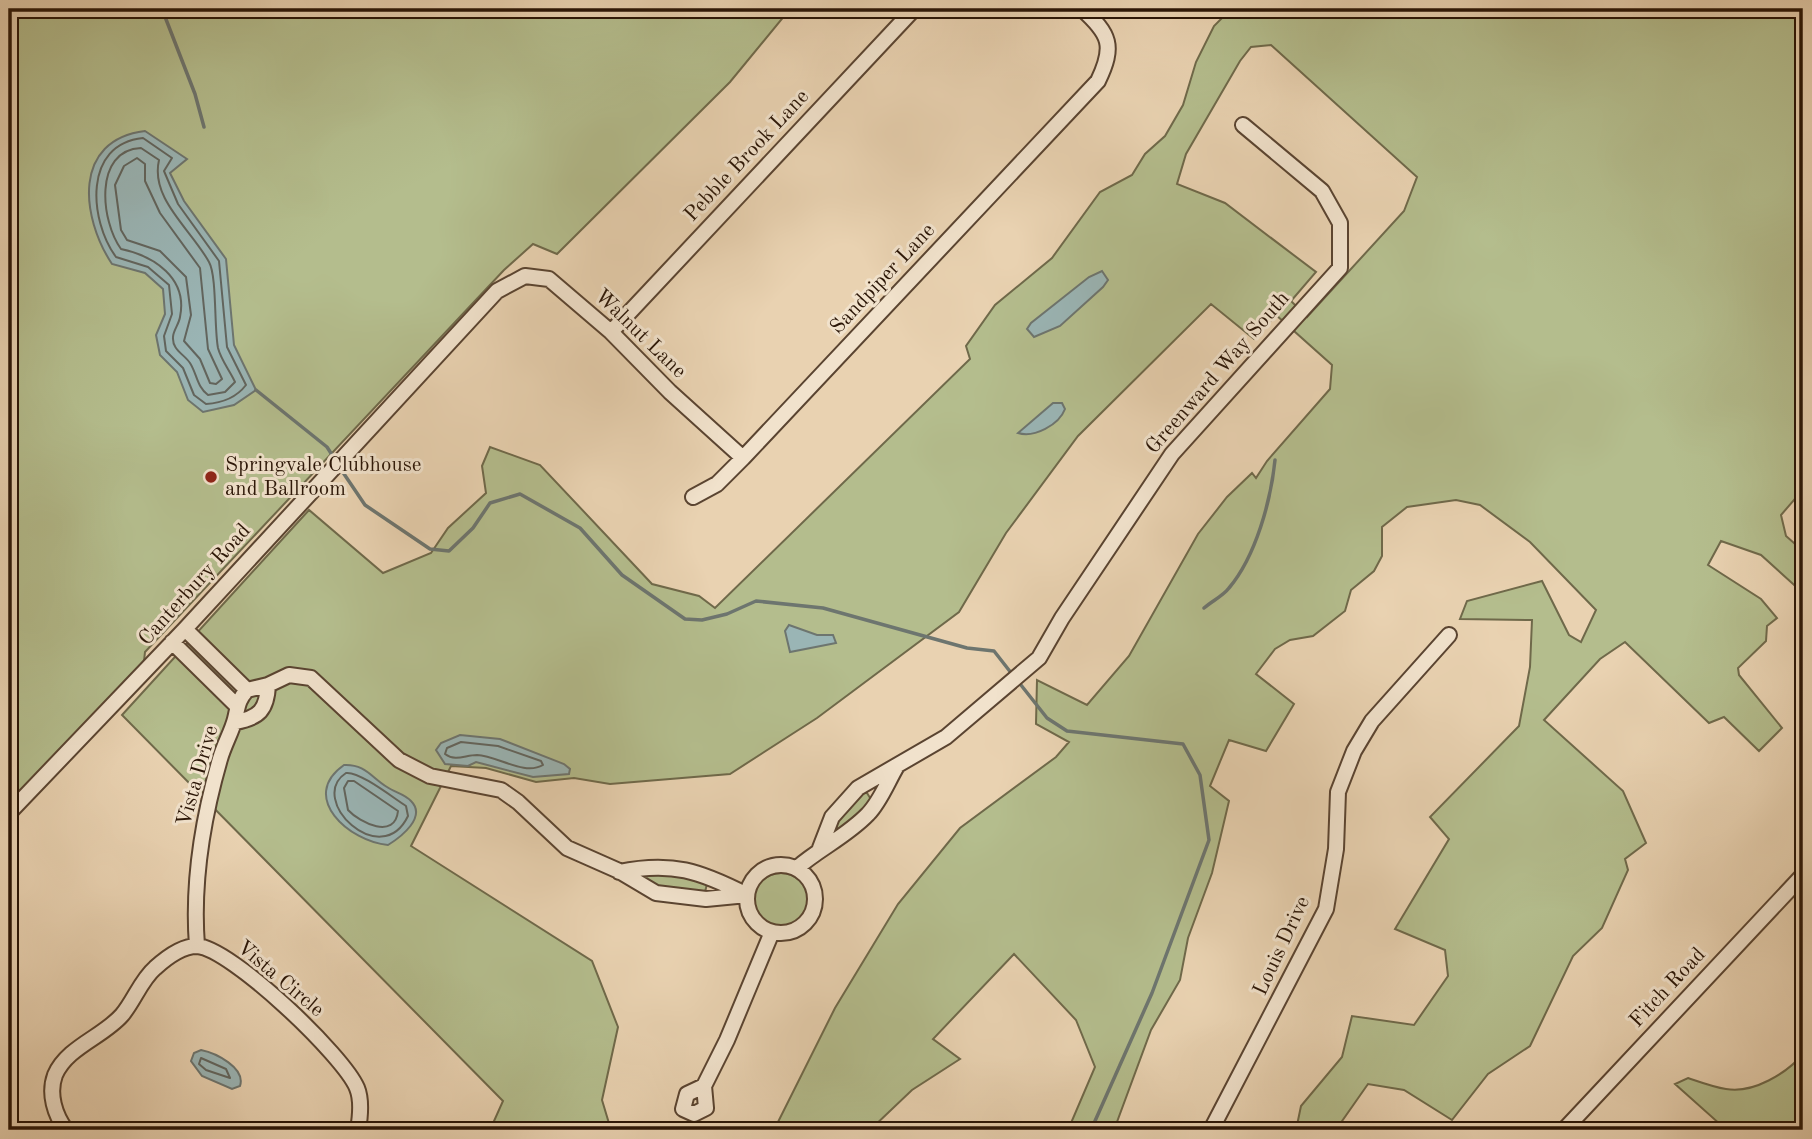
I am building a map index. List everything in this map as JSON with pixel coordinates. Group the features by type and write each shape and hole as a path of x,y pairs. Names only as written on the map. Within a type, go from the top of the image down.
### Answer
{"street":[{"name":"Pebble Brook Lane","path":"611,332 914,9"},
{"name":"Sandpiper Lane","path":"693,497 717,484 743,458 1098,81 1109,59 1104,28 1082,9"},
{"name":"Greenward Way South","path":"820,848 831,817 858,788 946,737 1007,688 1039,658 1062,618 1172,454 1340,268 1340,223 1322,191 1243,125"},
{"name":"Walnut Lane","path":"497,291 525,276 549,279 611,332 670,393 743,458"},
{"name":"Canterbury Road","path":"9,813 186,629 349,448 497,291"},
{"path":"186,629 247,690"},
{"name":"Louis Drive","path":"1211,1130 1326,909 1336,849 1338,792 1354,751 1372,721 1450,635"},
{"name":"Vista Drive","path":"173,642 236,705 235,722 229,729 219,762 197,862 194,904 197,946"},
{"path":"236,705 247,690 268,685 289,675 311,678 399,760 430,776 500,790 518,802 567,848 656,893 706,899 747,895"},
{"path":"235,722 253,719 261,713 268,699 268,685"},
{"name":"Greenward Way South","path":"797,869 820,848 846,834 871,812 898,764"},
{"path":"619,872 649,865 681,867 710,877 747,895"},
{"path":"776,865 797,869 813,885 815,907 804,926 794,932 772,932 753,918 747,895 756,876 765,869 776,865"},
{"name":"Fitch Road","path":"1564,1130 1803,875"},
{"path":"704,1086 741,1009 772,932"},
{"path":"66,1130 57,1116 53,1096 55,1075 74,1051 101,1035 121,1016 151,970 172,954 197,946"},
{"name":"Vista Circle","path":"197,946 221,955 239,969 296,1016 341,1060 358,1090 358,1130"}],"green space":[{"path":"9,9 790,9 730,82 557,254 533,244 504,270 145,652 144,661 9,805"},
{"path":"1231,9 1803,9 1803,493 1800,493 1781,515 1786,536 1803,551 1803,593 1761,555 1721,541 1708,565 1761,599 1777,618 1767,626 1766,641 1738,668 1739,675 1782,728 1759,751 1724,717 1709,723 1625,642 1600,659 1544,720 1623,791 1646,843 1625,859 1628,870 1602,928 1573,956 1530,1046 1488,1074 1452,1120 1404,1090 1368,1084 1340,1124 1344,1130 1296,1130 1301,1106 1342,1057 1352,1016 1414,1025 1448,976 1445,950 1395,929 1449,839 1430,817 1519,726 1530,667 1532,620 1460,619 1467,601 1542,581 1569,635 1581,642 1596,610 1530,542 1480,505 1456,500 1407,507 1382,527 1382,556 1374,571 1351,590 1345,611 1313,636 1290,640 1275,649 1256,674 1294,704 1266,751 1229,740 1210,786 1229,801 1212,873 1188,938 1180,980 1151,1030 1114,1130 1068,1130 1095,1067 1076,1020 1014,954 933,1039 960,1059 912,1090 870,1130 774,1130 835,1008 898,904 960,828 1056,757 1069,742 1036,724 1037,680 1087,705 1129,656 1198,534 1227,497 1252,473 1256,478 1267,461 1330,389 1332,365 1276,315 1254,339 1211,304 1078,436 1006,533 959,612 817,718 730,774 610,784 574,778 536,782 486,768 451,766 411,846 592,961 618,1027 602,1100 611,1130 490,1130 503,1101 122,715 309,510 383,573 431,553 448,528 486,493 482,466 490,447 540,465 652,584 699,596 715,608 970,359 966,346 995,305 1052,258 1100,192 1132,175 1145,154 1165,136 1183,105 1196,62 1214,26","holes":["1271,45 1417,177 1404,211 1307,317 1291,301 1316,272 1225,203 1177,184 1186,154 1240,61 1251,47"]},
{"path":"861,793 867,793 872,801 832,840 828,831"},
{"path":"666,870 707,884 705,892 661,888 641,880 637,873"},
{"path":"781,873 800,881 808,900 800,919 781,927 762,919 754,900 762,881"},
{"path":"1803,1054 1803,1130 1720,1130 1721,1125 1675,1084 1688,1078 1726,1089 1747,1088 1779,1075"}],"water":[{"path":"145,131 187,159 170,173 184,201 226,259 234,345 256,390 234,405 203,412 188,400 177,372 160,355 156,335 165,314 163,289 145,273 112,264 94,225 90,183 94,165 105,149 121,137"},
{"path":"1102,271 1108,280 1103,287 1060,326 1034,337 1027,329 1089,277"},
{"path":"1053,403 1062,403 1065,409 1052,425 1031,434 1018,433"},
{"path":"789,625 817,635 833,635 836,643 790,652 785,631"},
{"path":"460,735 500,739 564,764 570,769 569,774 533,777 476,762 468,766 445,764 436,750 441,743"},
{"path":"344,765 363,769 409,799 415,807 416,814 410,826 388,845 373,842 345,827 328,804 326,791 331,778"},
{"path":"201,1050 222,1058 234,1067 241,1079 240,1086 232,1089 202,1076 191,1061 194,1053"}],"waterway":[{"path":"162,9 195,94 204,127"},
{"path":"256,390 327,447 336,461"},
{"path":"1204,608 1227,591 1247,560 1266,510 1275,460"},
{"path":"340,468 365,505 430,549 449,551 473,528 490,503 520,494 580,528 622,575 685,619 702,620 727,614 756,601 823,608 967,648 994,651 1012,674"},
{"path":"1017,680 1047,718 1067,731 1183,744 1200,775 1209,840 1152,993 1091,1130"}],"place":[{"name":"Springvale Clubhouse and Ballroom","path":"211,477"}]}
